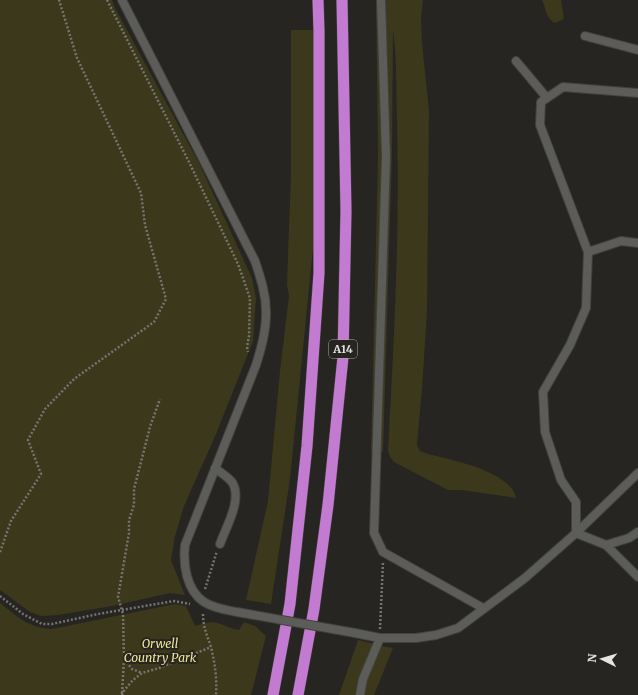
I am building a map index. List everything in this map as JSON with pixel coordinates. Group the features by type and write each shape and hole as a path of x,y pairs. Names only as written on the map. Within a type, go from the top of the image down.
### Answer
{"highway":[{"name":"A14","path":"273,695 290,604 307,446 318,289 318,0"},
{"name":"A14","path":"298,695 314,609 328,505 343,357 346,211 342,0"}],"lane":[{"path":"122,0 255,261 264,288 266,324 256,365 185,545 185,571 190,583 204,605 380,638 416,638 436,635 458,628 525,578 576,533 638,473"},
{"path":"381,0 386,156 374,533 383,552 483,608"},
{"path":"585,36 638,50"},
{"path":"516,61 547,98"},
{"path":"576,533 576,502 561,480 544,432 544,392 570,345 586,308 588,252 540,125 541,102 563,87 638,93"},
{"path":"588,252 621,241 637,241"},
{"path":"215,468 231,481 235,489 236,499 220,544"},
{"path":"606,545 629,538 638,532"},
{"path":"576,533 606,545 638,577"},
{"path":"360,695 363,679 380,638"}],"path":[{"path":"0,552 11,521 41,474 28,440 45,409 74,379 154,322 166,299 145,225 141,194 78,58 59,0"},
{"path":"107,0 190,162 238,264 250,298 249,336 247,347 249,355 256,365"},
{"path":"122,694 124,659 123,614 118,597 130,533 129,520 134,505 134,490 150,427 160,399"},
{"path":"216,695 217,675 211,647 203,624 205,585 220,544"},
{"path":"380,638 383,552"},
{"path":"0,596 23,614 42,624 52,624 174,601 204,605"},
{"path":"122,694 133,680 142,673 159,668 211,647"},
{"path":"124,659 132,668 142,673"}],"green space":[{"path":"0,0 112,0 200,165 252,278 256,298 253,341 216,434 184,506 175,536 171,560 185,595 170,593 112,606 58,615 41,616 30,612 0,590"},
{"path":"376,0 423,0 421,18 422,43 429,111 427,311 417,445 420,451 465,463 492,474 512,489 516,498 462,490 448,490 394,462 388,451 398,203 396,74 393,29 392,155 383,452 371,451 378,156"},
{"path":"542,0 561,0 564,19 555,23 552,21 548,16"},
{"path":"291,30 313,30 316,218 290,479 271,604 246,600 268,501 280,371 289,296 287,285 291,173"},
{"name":"Orwell Country Park","path":"0,603 30,624 52,629 175,604 186,606 195,626 214,622 239,630 244,622 255,626 266,636 251,695 0,695"},
{"path":"358,640 393,648 374,695 339,695"}]}
